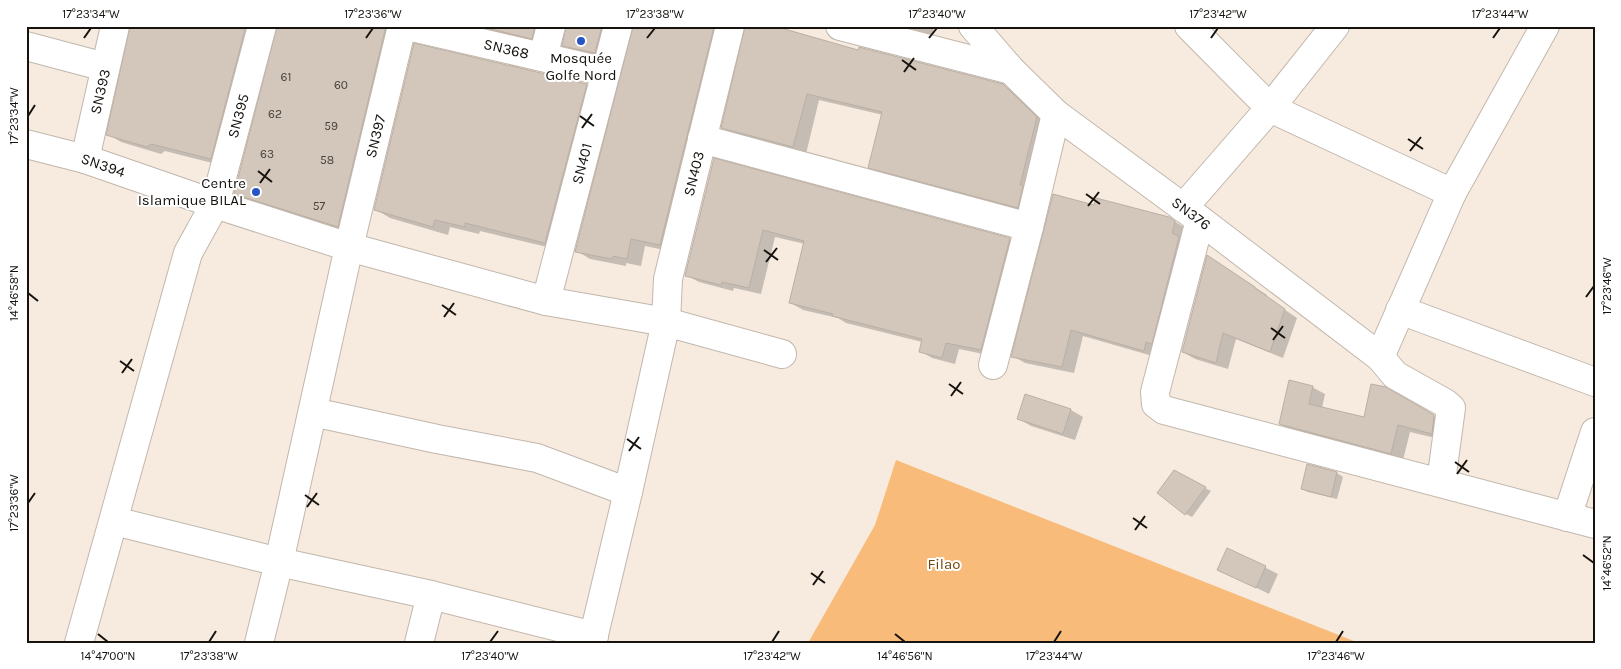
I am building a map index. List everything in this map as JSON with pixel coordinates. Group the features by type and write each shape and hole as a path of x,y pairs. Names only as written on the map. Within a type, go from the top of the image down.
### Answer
{"street":[{"name":"SN393","path":"85,159 115,26"},
{"name":"SN395","path":"79,643 188,253 215,204 262,26"},
{"name":"SN397","path":"259,643 279,562 349,247 402,26"},
{"name":"SN368","path":"408,26 606,72"},
{"path":"543,57 551,26"},
{"name":"SN401","path":"546,301 618,26"},
{"name":"SN403","path":"593,639 666,322 668,280 730,26"},
{"path":"840,26 1011,70"},
{"name":"SN376","path":"973,26 1011,70 1056,114 1192,214 1380,357 1395,375 1451,408 1441,482"},
{"path":"1189,26 1270,108 1452,193"},
{"path":"1336,26 1270,108 1192,214 1155,392 1156,404 1164,410 1595,524"},
{"path":"1380,357 1452,193 1545,26"},
{"path":"26,46 105,67"},
{"path":"993,366 1056,114"},
{"path":"702,139 1029,227"},
{"name":"SN394","path":"26,144 85,159 215,204 349,247 546,301 666,322 782,354"},
{"path":"1400,310 1595,382"},
{"path":"313,412 436,439 537,458 628,492"},
{"path":"1567,517 1595,432"},
{"path":"114,521 279,562 431,595 593,639"},
{"path":"419,643 431,595"}],"green space":[{"name":"Filao","path":"896,460 1359,643 808,643 875,525"}],"building":[{"path":"130,26 246,26 211,159 151,144 147,147 106,135"},
{"path":"277,26 386,26 338,227 234,194"},
{"path":"478,26 535,26 532,39"},
{"path":"566,26 602,26 595,53 562,46"},
{"path":"633,26 714,27 660,245 631,239 627,259 613,256 612,259 575,252"},
{"path":"745,26 774,26 858,50 859,47 1003,84 1037,117 1020,185 1023,185 1018,208 868,168 882,112 807,94 793,147 721,128"},
{"path":"414,43 587,84 545,243 465,223 465,227 435,220 433,227 374,210"},
{"path":"714,158 1010,238 981,350 946,343 942,358 919,352 922,339 789,303 804,241 763,230 749,288 722,282 721,285 685,276"},
{"path":"1053,194 1094,205 1096,198 1169,217 1175,221 1172,233 1179,237 1152,344 1146,342 1144,351 1071,330 1062,367 1011,357"},
{"path":"1207,255 1285,309 1270,352 1223,333 1216,363 1182,352"},
{"path":"1289,380 1313,386 1309,404 1364,417 1371,384 1386,387 1434,415 1432,434 1398,425 1391,454 1279,424"},
{"path":"1025,394 1071,409 1063,434 1017,419"},
{"path":"1307,464 1337,472 1331,497 1301,489"},
{"path":"1174,470 1206,487 1185,515 1157,493"},
{"path":"1227,548 1266,566 1256,588 1217,570"}],"place":[{"name":"Mosquée Golfe Nord","path":"581,41"},
{"name":"Centre Islamique BILAL","path":"256,192"}]}
